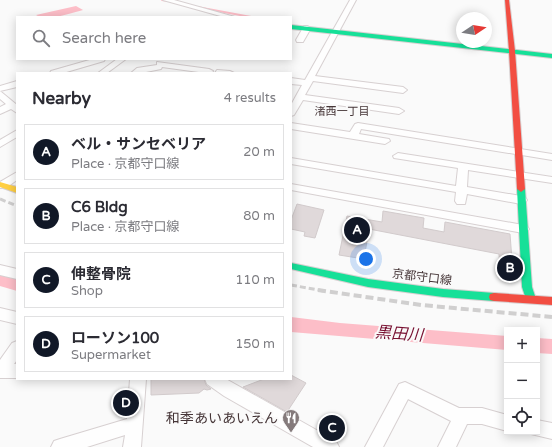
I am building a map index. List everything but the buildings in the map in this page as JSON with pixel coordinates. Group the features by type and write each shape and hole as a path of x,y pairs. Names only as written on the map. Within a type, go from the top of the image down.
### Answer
{"street":[{"path":"166,0 228,16"},
{"path":"182,4 191,0"},
{"path":"292,110 296,98 309,81 353,0"},
{"path":"507,0 512,49 527,287 532,299"},
{"path":"292,27 336,30 512,49 552,56"},
{"path":"300,40 307,28"},
{"path":"57,72 98,60"},
{"path":"103,72 121,60"},
{"path":"78,66 86,72"},
{"path":"137,72 161,66 210,71"},
{"path":"292,81 309,81 403,90"},
{"path":"0,89 16,84"},
{"path":"0,94 14,107"},
{"path":"296,98 399,111"},
{"path":"0,111 14,107"},
{"path":"292,126 385,141"},
{"path":"353,135 358,126 519,175 552,180"},
{"path":"0,144 16,134"},
{"path":"398,156 457,156 518,152 552,158"},
{"path":"457,156 462,190 461,202"},
{"path":"292,161 521,200"},
{"path":"2,184 16,176"},
{"path":"2,184 16,190"},
{"path":"292,187 523,229"},
{"name":"京都守口線","path":"292,266 368,283 443,292 552,301"},
{"path":"0,270 16,274"},
{"path":"0,314 16,318"},
{"path":"6,371 16,350"},
{"path":"132,447 138,380"},
{"path":"214,380 230,391 330,447"},
{"path":"374,447 405,389 458,416 482,416 504,422"},
{"path":"447,447 462,415"},
{"path":"60,447 135,424"},
{"path":"540,429 552,431"}],"water":[{"path":"76,6 83,10 59,16 36,15"},
{"path":"0,273 16,278 16,291 0,286"},
{"name":"黒田川","path":"292,317 340,323 504,336 504,350 292,332"},
{"path":"540,338 552,339 552,354 540,353"}],"waterway":[{"path":"162,0 169,1"},
{"path":"197,7 246,16"}],"railway":[{"path":"0,199 16,206"},
{"path":"292,285 321,290"},
{"path":"321,290 421,305 552,317"}],"traffic: fast":[{"path":"292,27 552,56"},
{"path":"521,189 527,287 531,299"},
{"path":"292,266 368,283 443,293 494,297"}],"traffic: slow":[{"path":"0,184 16,190"}],"traffic: jam":[{"path":"507,0 512,51 521,189"},
{"path":"494,297 552,301"}],"place":[{"name":"ベル・サンセベリア","path":"357,230"},
{"name":"C6 Bldg","path":"510,268"},
{"name":"ローソン100","path":"126,403"},
{"name":"伸整骨院","path":"332,428"},
{"name":"和季あいあいえん","path":"291,433"}],"district":[{"name":"渚西一丁目","path":"342,111"}]}
